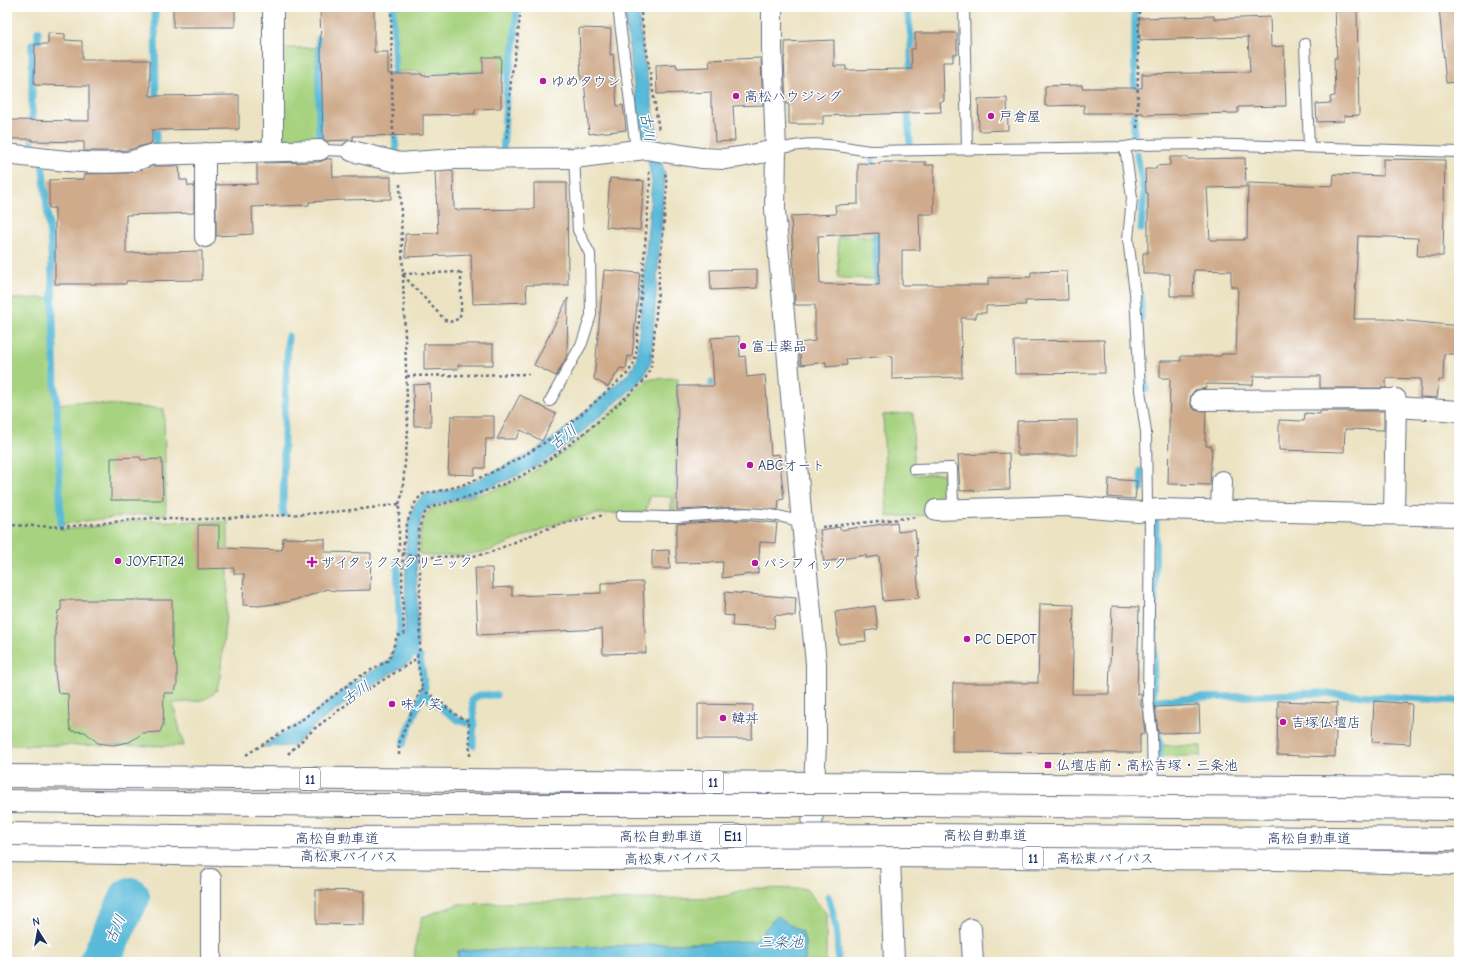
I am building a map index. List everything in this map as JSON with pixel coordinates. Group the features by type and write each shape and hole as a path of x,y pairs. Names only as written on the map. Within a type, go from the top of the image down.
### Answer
{"highway":[{"name":"11","path":"7,776 1459,788"},
{"path":"7,795 545,800 612,781"},
{"name":"高松自動車道","path":"7,801 350,805 918,805 1459,809"},
{"name":"高松自動車道","path":"7,834 351,838 917,835 1459,839"},
{"path":"7,839 351,843 546,842 607,859"},
{"name":"高松東バイパス","path":"7,851 607,859 811,857 1276,859 1459,864"}],"street":[{"path":"273,7 274,151"},
{"path":"772,7 776,150 775,210 802,523 817,669 811,857"},
{"path":"7,154 51,160 128,162 150,156 320,150"},
{"path":"352,151 400,163 454,159 574,158 648,150 701,158 724,158 740,157 776,150"},
{"path":"205,153 205,237"},
{"path":"1201,400 1396,398 1394,514"},
{"path":"1396,407 1459,411"},
{"path":"1221,510 1222,481"},
{"path":"944,510 1066,506 1139,512 1157,508 1459,516"},
{"path":"890,857 894,962"},
{"path":"211,879 211,962"},
{"path":"971,928 973,962"}],"lane":[{"path":"618,7 648,150"},
{"path":"964,7 967,149"},
{"path":"1305,44 1309,148"},
{"path":"776,150 811,144 835,145 869,151 1125,147 1137,145 1202,144 1459,152"},
{"path":"1125,147 1132,198 1128,239 1135,292 1140,390 1146,432 1148,510 1150,519 1148,700 1152,735 1153,785"},
{"path":"320,150 352,151"},
{"path":"550,401 582,343 591,315 590,254 578,230 574,158"},
{"path":"914,470 952,468 944,510"},
{"path":"621,516 676,517 748,513 770,514 802,523"}],"path":[{"path":"391,7 393,153 400,163 402,274 407,376 407,446 402,496 399,504 399,551 406,556 427,557 462,557 484,554 572,521 595,515 616,514 621,516"},
{"path":"506,158 511,86 521,7"},
{"path":"246,756 303,719 357,678 389,660 397,636 404,634 403,561 406,524 414,504 420,496 470,482 501,468 534,450 559,432 628,374 633,365 636,356 650,184 640,7"},
{"path":"1137,145 1139,7"},
{"path":"288,754 314,729 358,695 412,662 417,656 420,648 419,532 422,518 426,511 432,506 492,489 519,477 546,462 568,446 642,383 647,376 651,368 652,360 667,186 648,150"},
{"path":"461,272 461,313 459,318 453,322 444,320 402,274 461,272"},
{"path":"407,376 529,374"},
{"path":"7,525 62,527 152,518 240,518 370,509 399,504"},
{"path":"802,523 813,528 930,517 944,510"},
{"path":"399,755 399,743 422,686 417,656"},
{"path":"421,689 445,706 457,717 469,721 470,756"}],"green space":[{"path":"394,7 515,7 515,21 507,73 501,71 421,74 420,71 395,72"},
{"path":"283,48 317,48 319,143 291,144 283,136"},
{"path":"838,236 875,237 877,279 838,278"},
{"name":"JOYFIT24","path":"52,298 53,388 56,407 59,524 61,530 144,520 228,522 228,592 220,678 216,691 207,698 190,702 173,703 184,746 7,745 7,299"},
{"path":"678,378 675,513 671,512 671,497 650,496 646,512 597,514 571,519 489,551 463,555 426,556 419,553 423,522 428,512 433,508 494,490 520,479 570,448 648,379"},
{"path":"79,402 164,409 166,515 142,514 62,524 59,404"},
{"path":"913,413 914,475 945,473 945,494 939,502 930,503 930,515 887,517 883,415"},
{"path":"1161,745 1201,746 1201,756 1161,756"},
{"path":"754,888 806,889 826,913 826,962 805,962 805,943 803,933 777,916 755,941 458,951 458,962 414,962 416,940 422,917 459,904 721,897"}],"water":[{"path":"624,7 638,7 644,61 659,142 660,157 665,175 651,361 645,375 641,381 567,445 545,461 517,476 474,494 431,506 425,511 421,518 416,552 418,647 411,661 358,694 313,727 293,746 261,747 304,720 358,679 390,660 398,636 405,634 406,549 408,524 415,504 424,495 454,489 471,483 535,451 560,433 628,374 634,366 637,356 652,182 645,143 639,124"},
{"name":"三条池","path":"777,916 803,933 805,943 805,962 458,962 458,951 755,941"}],"building":[{"path":"173,7 235,7 235,27 173,27"},
{"path":"320,7 374,7 374,52 388,52 388,74 422,74 422,76 483,73 483,57 501,57 501,108 475,109 475,114 423,115 423,135 353,136 353,140 326,141 323,139"},
{"path":"1335,7 1357,7 1359,115 1344,116 1344,121 1317,122 1316,104 1331,103 1330,97 1335,96 1334,58 1337,58"},
{"path":"1439,7 1459,7 1459,82 1446,83"},
{"path":"1214,16 1214,19 1270,17 1271,47 1284,46 1286,106 1238,107 1238,113 1143,115 1143,113 1084,113 1084,105 1045,106 1045,86 1082,85 1082,88 1142,88 1142,74 1250,72 1248,37 1140,40 1139,18"},
{"path":"579,28 611,29 610,55 613,54 617,106 623,105 626,130 589,134 584,80 581,80"},
{"path":"48,33 65,34 65,40 82,41 82,60 150,60 150,96 239,95 239,129 152,130 152,143 128,150 112,151 84,151 84,142 7,139 7,120 89,121 89,86 34,85 35,44 48,44"},
{"path":"915,33 957,33 957,54 953,54 953,62 943,62 944,101 940,102 941,112 823,116 823,124 789,124 789,104 786,104 784,57 785,42 834,40 834,66 846,66 846,70 912,69 911,49 915,49"},
{"name":"高松ハウジング","path":"761,58 763,105 733,106 735,141 715,142 711,92 657,94 656,65 676,64 677,68 710,67 709,60"},
{"path":"1007,98 1008,130 979,131 978,99"},
{"path":"1170,157 1188,157 1188,159 1245,158 1246,187 1207,188 1210,240 1244,240 1244,238 1247,238 1248,183 1333,186 1334,174 1383,176 1383,159 1445,160 1443,256 1417,256 1418,238 1358,236 1354,319 1388,319 1459,326 1459,354 1444,354 1443,380 1439,380 1437,398 1420,397 1421,379 1386,378 1386,388 1320,388 1320,376 1254,376 1253,385 1206,384 1206,388 1195,390 1191,395 1190,400 1191,406 1195,410 1206,411 1206,446 1212,446 1210,485 1168,484 1170,378 1160,378 1160,361 1181,361 1181,356 1221,356 1222,354 1236,354 1238,287 1231,287 1231,271 1194,270 1193,296 1170,296 1170,274 1143,274 1143,253 1148,253 1148,193 1146,193 1145,169 1156,169 1156,166 1170,165"},
{"path":"327,159 332,159 333,177 391,177 391,199 342,200 309,202 309,205 252,207 253,234 216,236 216,185 257,184 257,163 320,162"},
{"path":"880,162 926,162 925,165 934,165 934,214 919,214 920,250 902,250 902,285 988,285 988,278 1031,277 1031,272 1067,271 1068,300 1025,301 1026,305 986,306 986,313 976,313 976,318 961,318 962,377 892,379 892,356 846,359 847,365 826,367 826,362 801,365 799,343 815,341 815,305 795,305 791,216 836,214 835,205 858,204 858,163 880,164","holes":["879,233 879,285 820,284 818,236"]},
{"path":"152,166 179,166 180,180 187,180 188,186 194,186 194,213 126,215 126,253 202,251 202,280 126,281 126,284 55,284 55,208 49,208 49,180 84,179 84,174 129,173"},
{"path":"453,171 454,210 534,209 534,183 567,183 568,285 526,285 527,302 473,304 471,254 406,257 405,234 438,233 435,172"},
{"path":"610,178 644,181 640,230 606,227"},
{"path":"757,269 757,288 711,290 710,270"},
{"path":"604,270 640,273 632,357 628,356 626,369 620,368 608,387 594,379"},
{"path":"568,298 567,356 556,376 534,365"},
{"path":"739,336 740,357 745,356 747,377 765,375 771,455 779,454 784,499 779,500 778,510 740,507 677,510 678,386 714,386 711,338"},
{"path":"1104,340 1105,373 1015,374 1014,341"},
{"path":"424,344 493,344 493,365 458,365 458,369 424,370"},
{"path":"430,384 431,426 414,426 413,385"},
{"path":"520,395 556,414 542,441 521,430 516,439 497,439"},
{"path":"1320,411 1384,411 1384,430 1345,429 1344,452 1279,450 1279,420 1304,421 1305,413 1320,414"},
{"path":"451,416 494,416 494,439 486,439 485,468 475,468 474,475 448,474"},
{"path":"1077,420 1077,455 1017,455 1017,421"},
{"path":"1009,453 1010,489 960,491 958,455"},
{"path":"140,457 141,460 162,459 163,500 111,500 111,458"},
{"path":"1109,479 1137,481 1135,499 1108,497"},
{"path":"740,520 777,523 775,543 760,542 758,573 722,578 723,562 676,563 677,524"},
{"path":"897,522 898,532 915,530 918,556 916,556 919,598 883,601 879,556 866,558 866,555 824,562 820,530 840,527 840,530"},
{"path":"198,525 219,525 219,548 282,550 283,538 325,539 325,552 371,553 370,590 334,591 327,589 287,602 259,606 243,605 244,574 234,574 234,568 198,569"},
{"path":"669,550 670,569 652,569 652,551"},
{"path":"475,568 492,568 493,588 512,587 512,596 601,593 601,583 643,582 646,653 603,654 602,629 478,635"},
{"path":"725,592 796,598 795,616 775,615 774,628 732,626 733,616 724,615"},
{"path":"61,600 172,600 172,649 177,667 177,685 174,693 164,693 163,725 160,732 142,733 129,742 113,745 98,743 85,732 71,731 69,723 68,694 58,693 55,673 55,631 58,611 61,610"},
{"path":"1040,604 1074,605 1072,694 1109,694 1112,606 1139,607 1137,694 1141,694 1141,707 1145,734 1140,734 1140,753 952,752 953,683 1038,683"},
{"path":"875,606 878,629 865,631 866,641 839,644 835,612"},
{"path":"1278,701 1337,703 1335,757 1277,755"},
{"path":"1374,701 1412,704 1410,744 1372,742"},
{"path":"698,704 753,705 752,739 698,739"},
{"path":"1199,705 1200,732 1158,733 1155,707"},
{"path":"316,890 364,891 364,925 316,924"}],"waterway":[{"path":"155,7 156,104"},
{"path":"393,7 395,82"},
{"path":"503,154 507,82 514,49 517,7"},
{"path":"907,7 911,36 911,79"},
{"path":"1134,139 1135,7"},
{"path":"32,149 32,44 38,43 38,31"},
{"path":"319,39 320,144"},
{"path":"909,105 908,116 910,143"},
{"path":"156,121 156,148"},
{"path":"395,126 396,156"},
{"path":"1137,154 1144,194 1141,229"},
{"path":"872,157 873,173"},
{"path":"42,160 51,247 61,525"},
{"path":"875,223 878,293"},
{"path":"1141,295 1141,318"},
{"path":"283,514 284,429 288,336"},
{"path":"1142,348 1146,390"},
{"path":"712,382 712,395"},
{"path":"1141,471 1142,489"},
{"path":"1156,515 1153,700 1160,745 1159,756"},
{"path":"397,562 400,634 407,648 420,657 425,687 403,744"},
{"path":"422,693 456,719 466,723 474,722"},
{"path":"1153,700 1320,693 1459,701"},
{"path":"473,745 474,719 472,700 480,695 496,695"},
{"path":"828,896 836,929 838,962"},
{"name":"古川","path":"99,962 130,897"}],"place":[{"name":"ゆめタウン","path":"543,81"},
{"name":"高松ハウジング","path":"736,96"},
{"name":"戸倉屋","path":"991,116"},
{"name":"富士薬品","path":"743,346"},
{"name":"ABCオート","path":"750,465"},
{"name":"JOYFIT24","path":"118,561"},
{"name":"ザイタックスクリニック","path":"312,562"},
{"name":"パシフィック","path":"755,563"},
{"name":"PC DEPOT","path":"967,639"},
{"name":"味ノ笑","path":"392,704"},
{"name":"韓丼","path":"723,718"},
{"name":"吉塚仏壇店","path":"1283,722"},
{"name":"仏壇店前・高松吉塚・三条池","path":"1048,765"}]}
